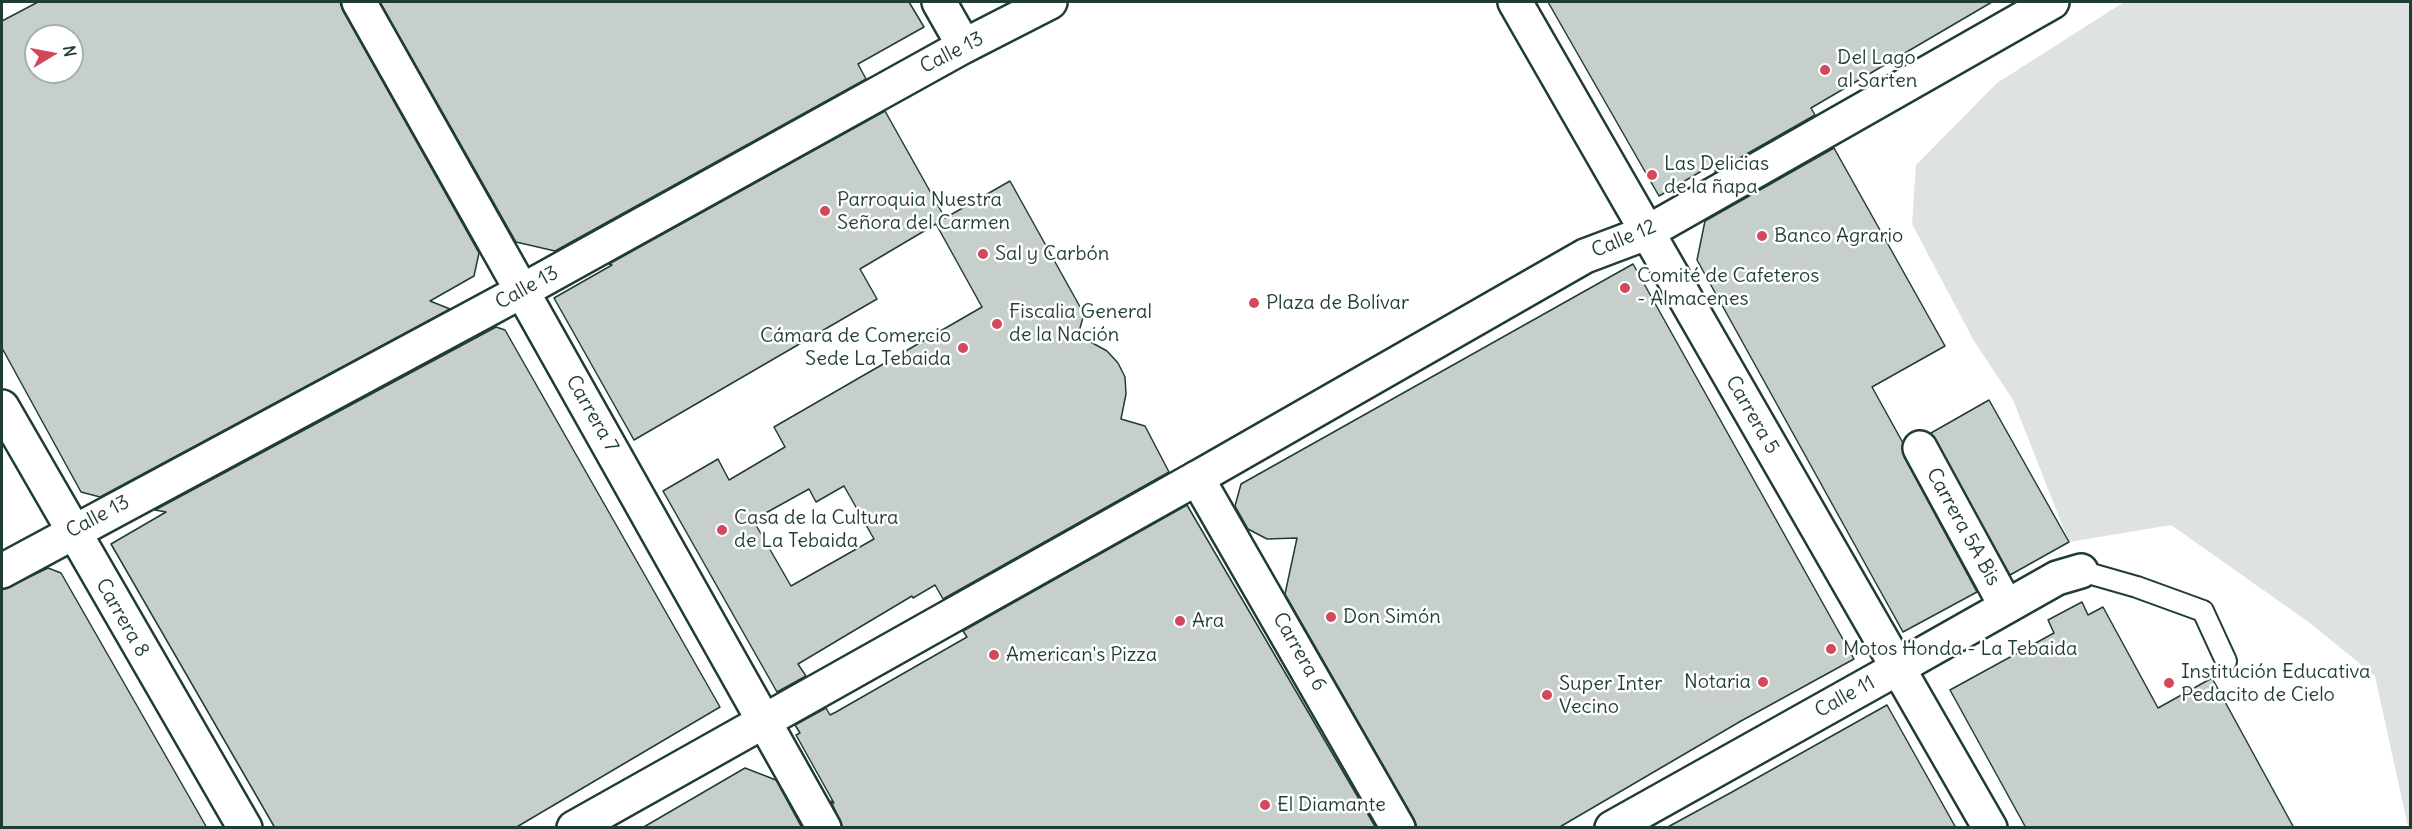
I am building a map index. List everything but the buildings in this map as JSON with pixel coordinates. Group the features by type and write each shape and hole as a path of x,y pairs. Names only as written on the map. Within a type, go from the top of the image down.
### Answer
{"street":[{"name":"Carrera 7","path":"359,2 824,828"},
{"path":"939,2 964,45"},
{"name":"Calle 13","path":"2,570 522,291 964,45 999,30 1050,2"},
{"name":"Carrera 5","path":"1515,2 1896,669 1990,828"},
{"name":"Calle 12","path":"574,828 1197,478 1585,256 1646,233 2052,2"},
{"name":"Carrera 8","path":"2,406 244,828"},
{"name":"Carrera 5A Bis","path":"1920,448 2006,606"},
{"name":"Carrera 6","path":"1197,478 1398,828"},
{"name":"Calle 11","path":"1611,828 2057,578 2081,572"}],"lane":[{"path":"2081,572 2137,587 2203,611 2226,661"}],"shaded area":[{"path":"2124,2 2410,2 2410,827 2408,827 2375,676 2310,623 2171,525 2069,542 2013,400 1974,341 1912,224 1916,165 1997,83"}],"place":[{"name":"Del Lago al Sarten","path":"1825,70"},
{"name":"Las Delicias de la ñapa","path":"1652,175"},
{"name":"Parroquia Nuestra Señora del Carmen","path":"825,211"},
{"name":"Banco Agrario","path":"1762,236"},
{"name":"Sal y Carbón","path":"983,254"},
{"name":"Comité de Cafeteros - Almacenes","path":"1625,288"},
{"name":"Plaza de Bolívar","path":"1254,303"},
{"name":"Fiscalia General de la Nación","path":"997,324"},
{"name":"Cámara de Comercio Sede La Tebaida","path":"963,348"},
{"name":"Casa de la Cultura de La Tebaida","path":"722,530"},
{"name":"Don Simón","path":"1331,617"},
{"name":"Ara","path":"1180,621"},
{"name":"Motos Honda - La Tebaida","path":"1831,649"},
{"name":"American's Pizza","path":"994,655"},
{"name":"Notaria","path":"1763,682"},
{"name":"Institución Educativa Pedacito de Cielo","path":"2169,683"},
{"name":"Super Inter Vecino","path":"1547,695"},
{"name":"El Diamante","path":"1265,805"}]}
